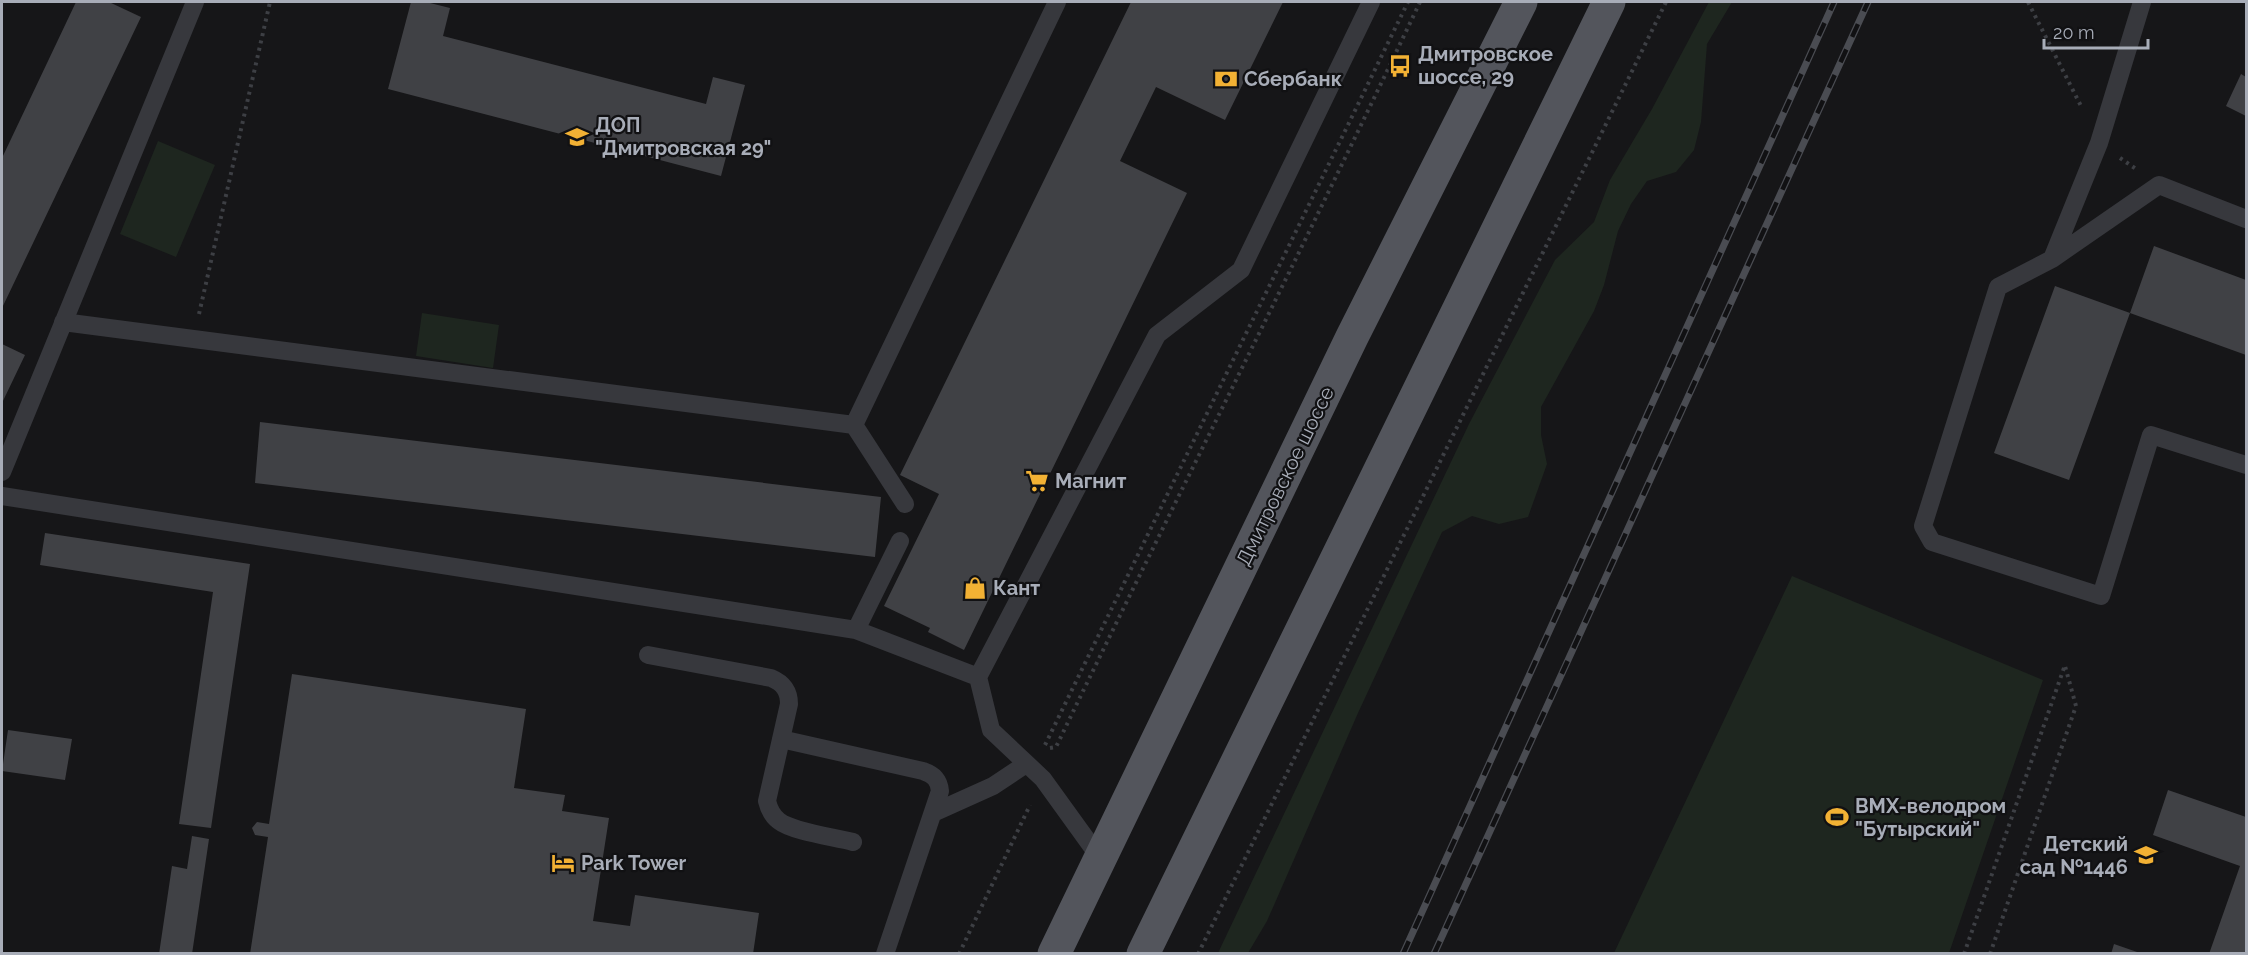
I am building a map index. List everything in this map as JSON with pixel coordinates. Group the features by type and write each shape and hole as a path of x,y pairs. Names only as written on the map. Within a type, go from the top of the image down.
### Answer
{"main road":[{"name":"Дмитровское шоссе","path":"1054,954 1352,337 1521,2"},
{"path":"1143,954 1609,2"}],"lane":[{"path":"2,472 195,2"},
{"path":"854,425 1057,2"},
{"path":"1100,858 1043,779 991,730 978,677 1157,335 1241,270 1371,2"},
{"path":"2052,259 2099,143 2142,2"},
{"path":"2247,219 2159,185 2052,259 1998,287 1923,526 1932,542 2101,596 2151,435 2247,465"},
{"path":"63,322 854,425 905,504"},
{"path":"2,495 856,630 978,677"},
{"path":"856,630 900,541"},
{"path":"648,655 771,678 780,682 789,696 767,801 774,817 789,827 853,842"},
{"path":"781,738 931,774 937,779 940,791 885,954"},
{"path":"933,813 993,786 1026,764"}],"path":[{"path":"193,339 270,2"},
{"path":"1408,2 1044,749 1056,747 1420,2"},
{"path":"1198,954 1666,2"},
{"path":"1964,954 2065,665 2076,706 1990,954"},
{"path":"959,954 1032,800"}],"shaded area":[{"path":"1709,2 1732,2 1707,44 1701,122 1694,150 1676,172 1647,181 1631,204 1618,231 1604,285 1594,311 1541,407 1541,435 1547,464 1528,517 1499,524 1472,516 1442,532 1358,713 1267,921 1248,953 1218,953 1469,424 1555,260 1594,222 1610,180 1652,109"},
{"path":"158,141 215,165 176,257 120,234"},
{"path":"422,313 499,325 493,368 416,356"},
{"name":"BMX-велодром \"Бутырский\"","path":"1792,576 2043,680 1949,953 1614,953"}],"building":[{"path":"76,2 109,2 141,17 2,308 2,158"},
{"path":"411,2 426,2 450,8 443,36 706,104 713,77 745,85 721,176 388,89"},
{"path":"1131,2 1283,2 1225,120 1156,87 1120,161 1187,193 964,650 928,632 930,628 884,606 939,494 900,475"},
{"path":"2241,74 2246,77 2246,116 2226,106"},
{"path":"2154,246 2246,280 2246,355 2130,313"},
{"path":"2055,286 2130,313 2069,480 1994,453"},
{"path":"2,344 25,355 2,403"},
{"path":"260,422 881,497 875,557 255,483"},
{"path":"45,533 250,564 211,828 179,824 213,592 40,565"},
{"path":"292,674 526,709 514,788 565,795 562,811 609,818 593,921 630,926 635,895 759,913 753,954 250,954 268,837 255,835 252,828 257,822 269,824"},
{"path":"8,730 72,739 65,780 2,771"},
{"path":"2168,790 2246,817 2246,954 2209,954 2240,866 2153,835"},
{"path":"192,836 209,839 192,954 159,954 172,866 187,869"},
{"path":"2114,944 2140,953 2140,954 2111,954"}],"railway":[{"path":"1403,954 1834,2"},
{"path":"1434,954 1868,2"}],"place":[{"name":"Дмитровское шоссе, 29","path":"1400,66"},
{"name":"Сбербанк","path":"1226,79"},
{"name":"ДОП \"Дмитровская 29\"","path":"577,137"},
{"name":"Магнит","path":"1037,481"},
{"name":"Кант","path":"975,588"},
{"name":"BMX-велодром \"Бутырский\"","path":"1837,817"},
{"name":"Детский сад №1446","path":"2146,855"},
{"name":"Park Tower","path":"563,863"}]}
